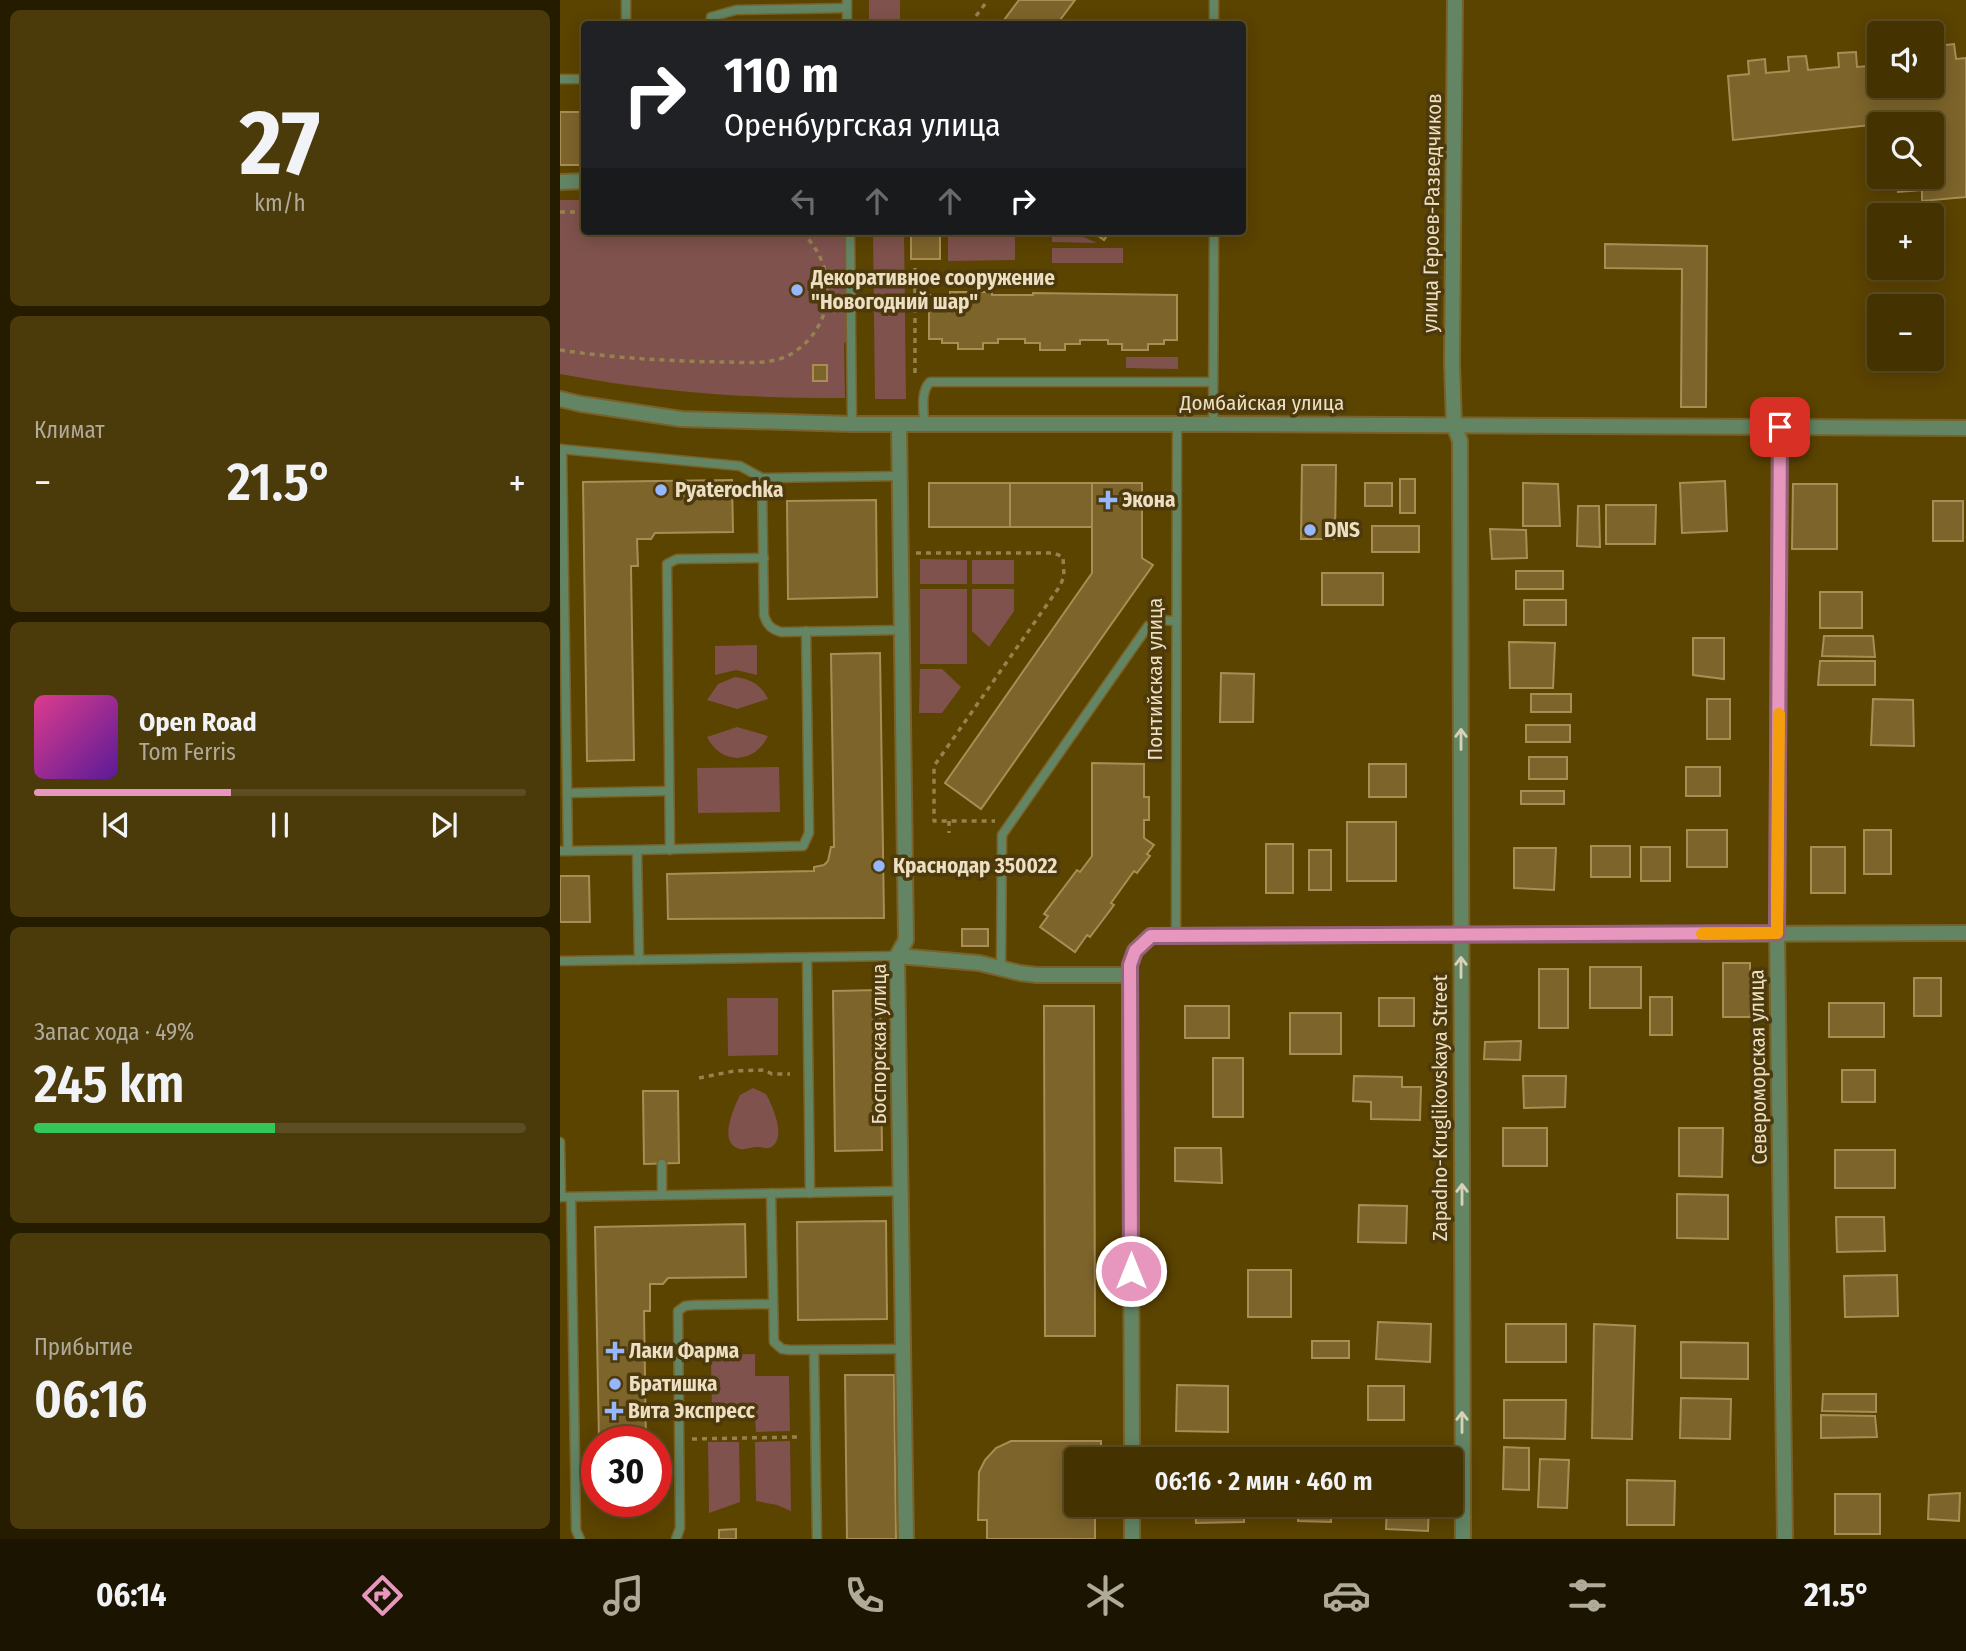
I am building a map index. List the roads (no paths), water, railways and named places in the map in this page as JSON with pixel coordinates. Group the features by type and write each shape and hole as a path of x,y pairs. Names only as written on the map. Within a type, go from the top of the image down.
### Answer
{"street":[{"name":"улица Героев-Разведчиков","path":"1454,425 1452,349 1455,0"},
{"path":"560,182 581,181"},
{"name":"Домбайская улица","path":"560,399 681,419 852,424 1966,428"},
{"name":"Боспорская улица","path":"899,424 906,940 897,956 906,1539"},
{"name":"Zapadno-Kruglikovskaya Street","path":"1454,425 1460,441 1462,1539"},
{"name":"Североморская улица","path":"1780,427 1777,933 1785,1539"},
{"path":"1132,1447 1130,975 1132,957 1151,936 1966,933"},
{"path":"897,956 979,963 1037,975 1130,975"},
{"path":"1132,1517 1132,1539"}],"lane":[{"path":"626,0 626,21"},
{"path":"1214,0 1214,21"},
{"path":"711,21 711,18 736,10 847,4"},
{"path":"560,79 581,79"},
{"path":"850,235 852,424"},
{"path":"1213,424 1214,235"},
{"path":"924,424 924,393 930,382 1213,382"},
{"name":"Понтийская улица","path":"1176,935 1177,424"},
{"path":"806,632 808,839 803,846 564,851 567,793 561,449 740,466 762,478 900,476"},
{"path":"762,478 766,622 773,630 902,630"},
{"path":"670,849 667,564 677,559 764,558"},
{"path":"1001,969 1002,835 1148,626 1160,620 1176,621"},
{"path":"567,793 669,791"},
{"path":"637,850 639,960"},
{"path":"560,961 897,956"},
{"path":"807,958 810,1193"},
{"path":"560,1142 560,1196 901,1191"},
{"path":"662,1164 662,1195"},
{"path":"771,1193 774,1342 782,1349 903,1349"},
{"path":"571,1196 576,1530 580,1539"},
{"path":"676,1539 680,1528 678,1311 685,1306 694,1305 772,1304"},
{"path":"814,1350 817,1539"}],"place":[{"name":"Декоративное сооружение \"Новогодний шар\"","path":"797,290"},
{"name":"Pyaterochka","path":"661,490"},
{"name":"Экона","path":"1108,500"},
{"name":"DNS","path":"1310,530"},
{"name":"Краснодар 350022","path":"879,866"},
{"name":"Лаки Фарма","path":"615,1351"},
{"name":"Братишка","path":"615,1384"},
{"name":"Вита Экспресс","path":"614,1411"}]}
